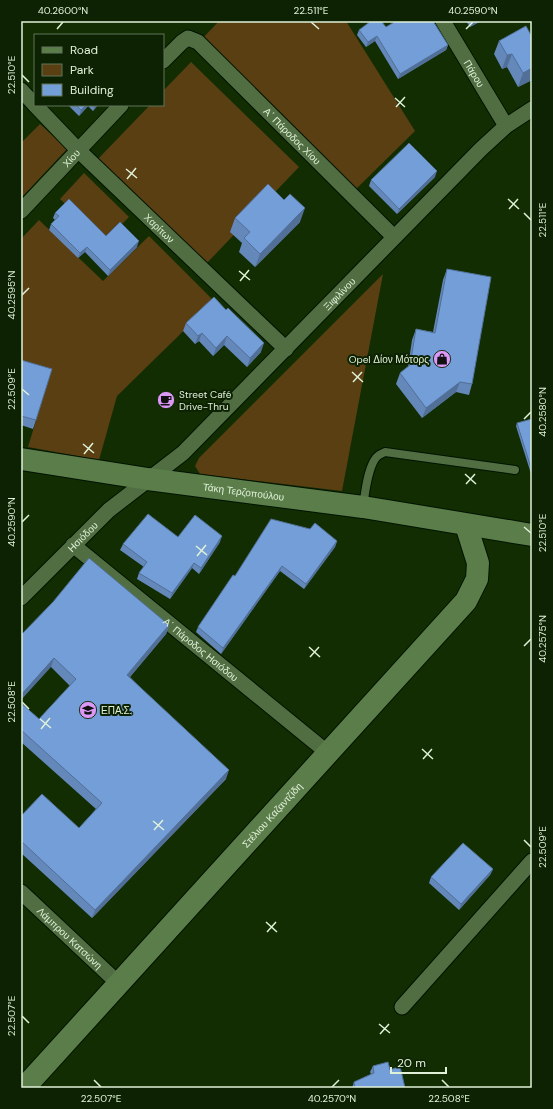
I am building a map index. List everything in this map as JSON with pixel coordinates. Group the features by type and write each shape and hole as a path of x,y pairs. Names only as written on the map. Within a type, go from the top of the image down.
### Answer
{"street":[{"name":"Πάρου","path":"443,21 506,126"},
{"name":"Α΄ Πάροδος Χίου","path":"164,60 188,38 198,42 394,237"},
{"name":"Χαρίτων","path":"21,90 34,104"},
{"name":"Χαρίτων","path":"36,106 78,150 286,349"},
{"name":"Χίου","path":"21,211 120,106"},
{"name":"Ξιφιλίνου","path":"148,479 183,453 480,149 506,126 532,109"},
{"name":"Τάκη Τερζοπούλου","path":"21,459 148,479 363,508 532,535"},
{"name":"Ησιόδου","path":"21,598 109,510 148,479"},
{"name":"Στέλιου Καζαντζίδη","path":"24,1088 466,601 477,580 478,563 466,525"},
{"name":"Α΄ Πάροδος Ησιόδου","path":"73,545 328,753"},
{"path":"402,1007 532,862"},
{"name":"Λάμπρου Κατσώνη","path":"21,892 118,984"}],"lane":[{"path":"363,508 367,479 373,462 378,455 385,452 515,470"}],"green space":[{"path":"219,21 346,21 415,131 354,191 201,40"},
{"path":"191,62 299,167 205,265 97,160 149,106 164,106 164,90"},
{"path":"40,124 67,149 21,198 21,143"},
{"path":"84,173 129,217 104,242 60,199"},
{"path":"39,220 103,281 149,236 214,301 117,396 99,460 28,447 50,374 21,365 21,239"},
{"path":"383,274 342,491 200,474 195,466 199,458"}],"building":[{"path":"371,21 381,21 386,27 396,21 433,21 448,45 400,74 377,36 368,42 359,30"},
{"path":"526,26 532,37 532,68 523,73 512,54 507,55 499,41"},
{"path":"77,106 85,106 81,110"},
{"path":"409,143 437,171 399,209 371,180"},
{"path":"268,184 284,200 290,194 305,208 260,254 244,238 250,232 235,218"},
{"path":"69,199 106,236 120,222 139,241 110,270 87,247 80,253 51,224 59,216 55,213"},
{"name":"Opel Δίον Μότορς","path":"447,269 491,277 472,384 460,382 426,408 400,373 410,365 416,329 435,333"},
{"path":"214,297 226,310 228,308 264,343 250,358 227,336 216,348 202,333 198,336 186,323"},
{"path":"21,360 52,369 36,420 21,416"},
{"path":"532,419 532,471 517,423"},
{"path":"148,514 178,537 195,515 222,536 201,568 194,563 172,593 139,573 147,562 123,544"},
{"path":"271,519 310,529 315,523 337,541 306,584 282,566 223,648 198,627 233,575 235,576"},
{"name":"ΕΠΑ.Σ.","path":"89,558 169,625 127,675 229,770 95,910 21,841 21,816 42,794 79,828 102,803 21,730 21,703 39,719 76,679 54,658 21,695 21,635 53,602"},
{"path":"463,843 493,869 461,904 431,877"},
{"path":"388,1062 390,1070 400,1066 405,1088 355,1088 354,1082 374,1073 373,1066"}],"place":[{"name":"Opel Δίον Μότορς","path":"442,359"},
{"name":"Street Café Drive-Thru","path":"166,400"},
{"name":"ΕΠΑ.Σ.","path":"88,710"}]}
